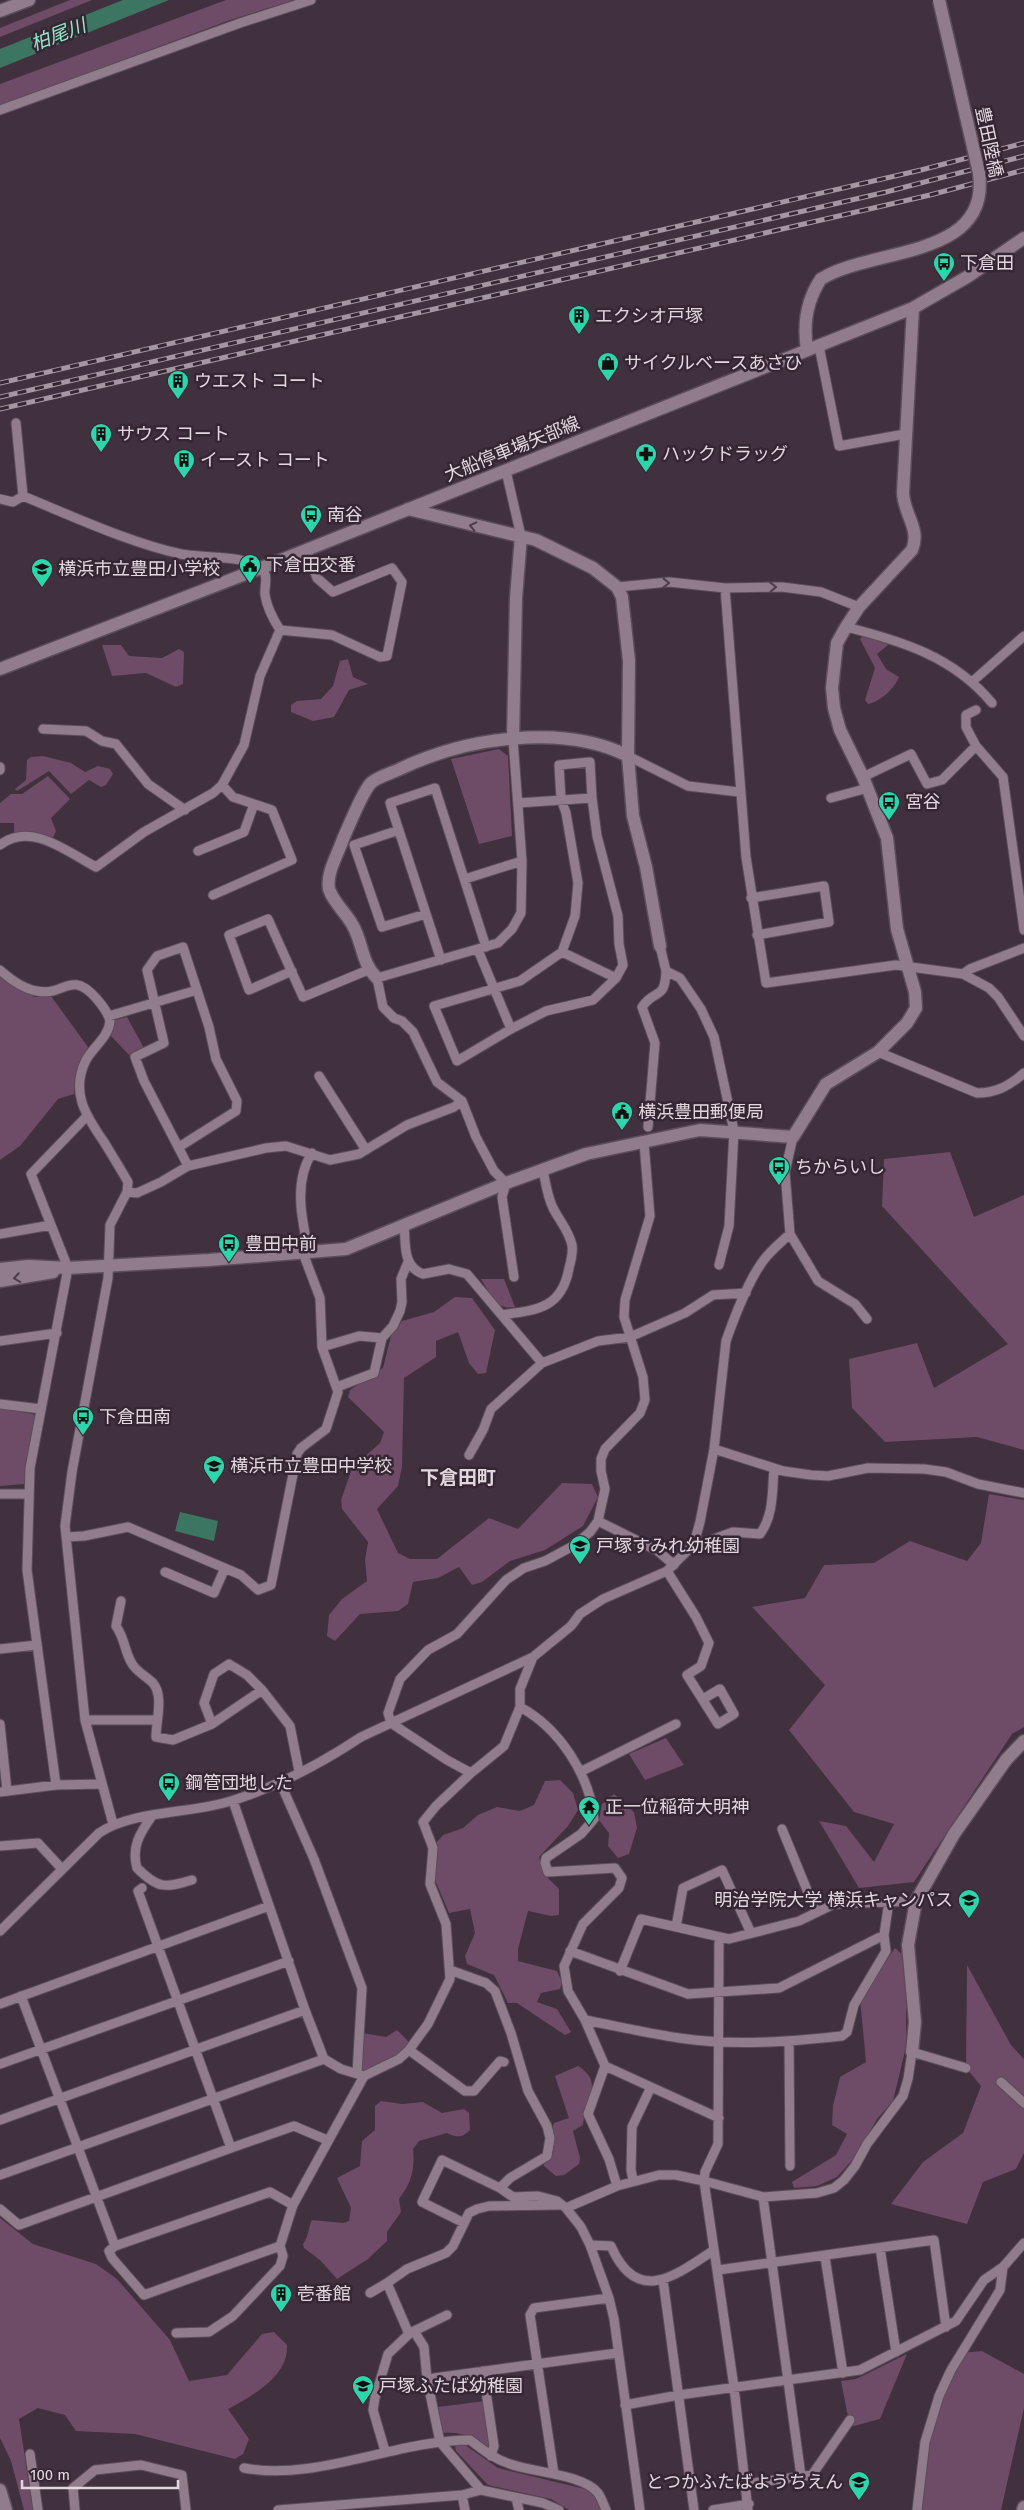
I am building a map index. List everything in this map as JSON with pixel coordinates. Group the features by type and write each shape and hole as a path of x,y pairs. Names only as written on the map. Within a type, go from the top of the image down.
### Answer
{"street":[{"path":"0,11 29,0"},
{"path":"0,110 311,0"},
{"name":"豊田陸橋","path":"813,348 805,337 807,305 821,279 843,268 942,241 968,222 981,195 979,173 939,0"},
{"name":"大船停車場矢部線","path":"0,668 261,568 913,308 967,277 1024,238"},
{"path":"867,1319 855,1304 818,1281 790,1234 785,1172 793,1137 826,1084 878,1052 907,1022 916,1008 916,992 906,966 893,902 892,862 888,838 865,782 840,730 834,708 833,665 837,643 846,626 912,550 916,542 915,530 904,507 905,434 913,308"},
{"path":"813,348 839,446 905,434"},
{"path":"16,423 23,496"},
{"path":"292,971 248,990 229,934 268,919 292,971 303,997 372,974 440,960 498,943 512,930 521,913 522,861 513,739 516,598 521,536 506,471"},
{"path":"0,499 13,502 23,496"},
{"path":"23,496 108,530 181,554 236,559 261,568 266,575 265,594 268,608 280,630"},
{"path":"408,509 536,540 593,568 617,587 622,597 629,661 628,756 633,816 652,894 666,971 666,987 659,995 647,1001 642,1008 655,1043 648,1128"},
{"path":"280,630 332,635 380,657 387,656 402,582 392,568 333,592 317,578 306,549"},
{"path":"617,587 669,582 725,588 782,587 821,592 860,608"},
{"path":"725,588 739,792 757,935 766,983 896,965 964,974 989,988 998,997 1024,1036"},
{"path":"846,626 915,647 973,681 992,703"},
{"path":"0,845 15,837 35,836 96,867 144,832 213,793 222,785 244,745 251,724 260,676 280,630"},
{"path":"973,681 1024,636"},
{"path":"976,710 966,715 966,728 976,746 1004,778 1024,930"},
{"path":"43,729 86,731 102,741 116,744 148,784 184,810"},
{"path":"506,1183 494,1171 476,1137 462,1101 437,1082 413,1032 383,1007 353,925 330,892 328,883 332,867 370,783 417,761 462,748 513,739 559,738 590,741 609,747 688,786 739,792"},
{"path":"831,798 865,782 912,754 927,784 942,780 976,746"},
{"path":"590,762 597,836 618,916 619,944 623,965 616,978 593,1000 546,1012 511,1029 457,1061 434,1006 520,981 562,952 575,916 578,883 566,813 561,799 559,765 590,762"},
{"path":"213,895 292,860 272,810 233,797 222,785"},
{"path":"440,960 390,803 435,788 464,879 494,990 511,1029"},
{"path":"518,803 592,798"},
{"path":"198,851 244,832 254,804"},
{"path":"399,830 354,845 382,927 426,914"},
{"path":"464,879 522,861"},
{"path":"752,898 824,886 829,922 757,935"},
{"path":"179,1147 236,1111 237,1101 216,1059 209,1026 183,947 157,956 147,970 164,1043 135,1057 144,1081 188,1166"},
{"path":"964,974 970,969 1024,948"},
{"path":"562,952 616,978"},
{"path":"0,970 36,991 49,991 74,985 83,986 102,1004 109,1016 109,1028 90,1052 80,1076 79,1093 86,1117 128,1182 127,1192 110,1225 108,1278 72,1472 65,1526 86,1720 113,1824"},
{"path":"666,971 680,978 701,1008 714,1037 734,1131 729,1226 719,1265"},
{"path":"109,1016 197,990"},
{"path":"878,1052 976,1093 989,1093 1006,1087 1024,1073"},
{"path":"318,1076 366,1150"},
{"path":"127,1192 137,1193 161,1182 188,1166 266,1148 286,1146 330,1160 359,1154 407,1126 454,1107 462,1101"},
{"path":"56,1785 27,1570 28,1494 30,1468 40,1409 57,1333 68,1268 31,1174 86,1117"},
{"path":"0,1270 28,1266 68,1268 346,1249 506,1183 586,1154 700,1130 734,1131 793,1137"},
{"path":"471,1773 447,1760 392,1723 388,1713 400,1679 428,1650 456,1634 506,1580 524,1568 545,1561 572,1546 590,1532 598,1521 605,1489 601,1471 601,1459 605,1449 640,1413 645,1400 643,1377 624,1317 625,1300 650,1216 644,1142"},
{"path":"66,1537 84,1536 128,1527 241,1575 258,1590 270,1585 297,1454 301,1448 326,1429 337,1396 337,1387 322,1347 320,1298 306,1253 302,1221 302,1181 306,1164 312,1153"},
{"path":"502,1316 537,1309 551,1302 562,1293 567,1279 572,1247 568,1232 552,1207 543,1171"},
{"path":"506,1183 502,1197 514,1276"},
{"path":"0,1234 50,1225"},
{"path":"404,1225 408,1262 412,1268 423,1274 449,1269 462,1271 478,1285 542,1363"},
{"path":"0,1931 99,1833 113,1824 232,1801 280,1782 336,1753 361,1737 533,1657 571,1626 580,1614 603,1599 671,1568 693,1543 700,1522 714,1449 726,1342 746,1293 766,1256 790,1234"},
{"path":"337,1387 374,1374 382,1338 393,1326 400,1311 402,1302 401,1279 408,1262"},
{"path":"0,1281 47,1274 68,1268"},
{"path":"469,1454 483,1430 491,1409 542,1363 598,1341 630,1337 685,1313 713,1296 746,1293"},
{"path":"0,1341 57,1333"},
{"path":"322,1347 359,1336 382,1338"},
{"path":"0,1403 40,1409"},
{"path":"714,1449 774,1469 811,1475 828,1476 868,1468 924,1469 946,1472 978,1484 1024,1492"},
{"path":"693,1543 703,1543 733,1532 760,1534 767,1524 769,1516 774,1469"},
{"path":"0,1494 28,1494"},
{"path":"598,1521 658,1551 671,1568 709,1643 701,1666 687,1675 703,1699"},
{"path":"166,1572 214,1593 225,1568"},
{"path":"121,1602 116,1626 124,1637 126,1652 132,1664 154,1684 158,1697 156,1736 174,1740 212,1724 262,1690"},
{"path":"0,1649 37,1645"},
{"path":"232,1801 324,2059 341,2069 360,2074 399,2059 409,2050 428,2024 450,1979 446,1924 430,1884 433,1848 423,1822 436,1806 471,1773 504,1746 520,1707 520,1689 533,1657"},
{"path":"212,1724 204,1703 214,1674 229,1664 247,1675 262,1690 290,1726 299,1772"},
{"path":"520,1707 534,1714 552,1731 580,1772 593,1805 594,1819 581,1834 546,1858 548,1872 615,1868 620,1872 622,1883 583,1924 564,1966 568,1990 585,2020 605,2066 720,2118"},
{"path":"86,1720 156,1720"},
{"path":"0,1724 4,1791 56,1785 102,1784"},
{"path":"580,1772 676,1724"},
{"path":"370,2293 407,2269 446,2253 453,2246 470,2213 489,2206 564,2207 633,2180 676,2175 763,2197 817,2193 834,2188 844,2180 855,2166 867,2144 903,2096 908,2079 915,2022 908,1945 916,1901 954,1834 1006,1760 1024,1741"},
{"path":"176,2333 209,2332 233,2316 280,2266 283,2256 280,2246 293,2204 360,2074 362,1988 314,1860 280,1782"},
{"path":"152,1816 138,1835 134,1850 137,1868 154,1883 166,1887 192,1880"},
{"path":"782,1829 816,1912"},
{"path":"0,1846 38,1843 62,1869"},
{"path":"676,1927 683,1888 722,1870 751,1933"},
{"path":"142,1888 138,1891 231,2148"},
{"path":"585,2020 679,2038 719,2042 789,2042 842,2036 847,2032 854,2005 886,1951 884,1935 889,1901"},
{"path":"620,1970 641,1919 729,1939 799,1922 834,1904 916,1901"},
{"path":"0,2004 269,1906"},
{"path":"570,1951 688,1994 779,1988 884,1935"},
{"path":"713,2510 748,2507 734,2387 704,2181 704,2172 718,2144 720,2118 720,1937"},
{"path":"0,2064 288,1961"},
{"path":"450,1970 486,1983 495,1991 511,2033 528,2091 547,2126 550,2138 547,2156 510,2178 500,2188"},
{"path":"22,1996 77,2148 116,2246"},
{"path":"0,2120 305,2010"},
{"path":"789,2042 790,2166"},
{"path":"409,2050 465,2091 474,2091 500,2061 504,2062"},
{"path":"912,2052 966,2068"},
{"path":"0,2176 324,2059"},
{"path":"605,2066 588,2114 609,2159 617,2186"},
{"path":"1001,2082 1024,2104"},
{"path":"633,2180 630,2170 632,2127 651,2087"},
{"path":"0,2209 19,2225 294,2126 327,2140"},
{"path":"464,2223 422,2202 442,2160 500,2188 513,2197 538,2196 557,2201 581,2227 590,2245 609,2298 640,2510"},
{"path":"280,2246 144,2295 112,2258 109,2251 116,2246 270,2192 293,2204"},
{"path":"763,2197 801,2476"},
{"path":"718,2270 825,2257 934,2240 946,2327"},
{"path":"624,2405 679,2395 860,2370 956,2321 984,2280 1003,2267 1024,2243"},
{"path":"590,2245 611,2246 618,2263 633,2276 647,2282 663,2280 687,2268 714,2250"},
{"path":"880,2248 896,2352"},
{"path":"825,2257 843,2373"},
{"path":"918,2510 925,2442 939,2396 951,2370 1000,2290 1003,2267"},
{"path":"663,2280 694,2510"},
{"path":"387,2283 412,2332 424,2347 427,2379 440,2442 481,2490"},
{"path":"554,2474 530,2315 534,2308 609,2298"},
{"path":"385,2451 373,2410 388,2354 412,2332 447,2316"},
{"path":"427,2379 617,2352"},
{"path":"483,2371 494,2446 491,2456"},
{"path":"746,2484 812,2475 850,2420"},
{"path":"244,2468 258,2471 309,2468 385,2451 440,2442 470,2440 491,2456 511,2465 554,2474 589,2486 598,2493 606,2510"},
{"path":"30,2454 38,2510"},
{"path":"75,2510 73,2488 95,2470 140,2465 182,2475 186,2510"},
{"path":"0,2490 6,2510"},
{"path":"278,2510 352,2507 462,2495 481,2490 543,2503 559,2510"},
{"path":"462,2495 465,2510"},
{"path":"516,2498 519,2510"},
{"path":"407,2500 409,2510"}],"shaded area":[{"path":"70,0 92,0 0,37 0,28"},
{"path":"226,0 294,0 230,20 0,106 0,84"},
{"path":"863,636 885,641 888,645 877,654 886,669 899,677 886,694 873,703 868,704 865,700 875,668 860,639"},
{"path":"102,645 121,645 129,656 162,658 179,649 184,652 183,684 176,687 146,673 112,676"},
{"path":"348,659 353,677 368,684 349,690 334,717 313,721 291,712 291,705 297,701 321,699 333,686 340,661"},
{"path":"499,749 508,756 512,836 479,844 451,759"},
{"path":"43,756 71,763 85,772 98,766 110,769 113,774 106,785 101,787 89,780 71,794 49,771 17,791 15,789 26,780 27,760 31,757"},
{"path":"48,776 70,799 51,818 56,831 52,840 40,834 14,833 14,823 0,823 0,803 11,794 22,794"},
{"path":"0,973 35,997 51,996 88,1047 78,1069 74,1094 58,1099 20,1146 0,1160"},
{"path":"127,1017 145,1050 131,1057 111,1036 115,1020"},
{"path":"950,1152 974,1217 1024,1195 1024,1450 977,1437 885,1442 852,1408 849,1359 917,1343 934,1388 1008,1344 882,1206 884,1159"},
{"path":"481,1279 504,1279 515,1307 508,1308 498,1304"},
{"path":"455,1297 472,1298 495,1330 486,1373 478,1374 469,1363 458,1332 436,1341 436,1357 404,1378 402,1467 398,1486 377,1509 398,1553 410,1559 437,1559 489,1518 518,1529 562,1483 592,1484 598,1497 583,1526 545,1550 510,1561 482,1582 472,1585 459,1567 438,1578 413,1582 408,1604 398,1611 360,1614 335,1641 327,1636 329,1615 342,1599 367,1581 365,1560 368,1542 342,1509 341,1500 352,1468 380,1443 384,1432 348,1397 350,1390 383,1368 391,1336 402,1321 434,1312"},
{"path":"0,1408 33,1414 35,1417 24,1484 0,1486"},
{"path":"989,1494 1024,1500 1024,1727 1012,1734 914,1882 859,1888 819,1821 846,1826 874,1862 894,1824 854,1812 789,1730 825,1685 752,1607 805,1598 824,1565 874,1563 910,1541 967,1561 981,1543"},
{"path":"666,1738 684,1765 645,1780 629,1754"},
{"path":"560,1780 573,1793 578,1810 568,1826 539,1857 545,1875 559,1889 559,1915 551,1916 528,1911 518,1949 518,1961 557,1971 562,1982 560,1989 541,1993 537,2002 557,2009 571,2032 565,2035 517,2003 508,2003 494,1975 467,1964 465,1956 475,1933 470,1909 449,1913 435,1880 437,1842 443,1835 463,1828 478,1815 497,1807 520,1811 534,1805 545,1781"},
{"path":"614,1794 634,1812 637,1828 629,1854 618,1858 608,1846 609,1833 599,1820 602,1804"},
{"path":"895,1948 906,1958 906,2047 893,2101 877,2119 855,2157 837,2177 817,2186 794,2188 792,2182 836,2155 847,2134 832,2125 833,2106 840,2077 866,2062 860,1999"},
{"path":"967,1965 1011,2045 1024,2059 1024,2153 1016,2169 983,2182 967,2224 891,2204 923,2162 963,2133 981,2086 966,2068"},
{"path":"397,2030 410,2043 394,2058 381,2066 360,2070 362,2033 386,2037"},
{"path":"578,2066 586,2072 592,2085 583,2125 573,2131 580,2158 579,2164 564,2175 556,2176 544,2166 544,2157 554,2123 569,2118 555,2076"},
{"path":"381,2101 402,2104 423,2102 442,2113 464,2109 469,2113 470,2130 464,2135 454,2136 447,2133 419,2141 413,2149 413,2169 410,2181 399,2199 401,2212 387,2232 387,2241 368,2259 337,2279 320,2260 304,2248 303,2244 312,2220 343,2223 349,2221 351,2208 337,2178 360,2166 362,2141 375,2130 375,2106"},
{"path":"0,2218 33,2244 96,2264 117,2279 170,2340 189,2381 227,2375 262,2334 274,2332 287,2345 286,2356 282,2366 267,2384 248,2398 228,2409 249,2439 243,2454 235,2459 135,2434 76,2431 65,2415 38,2408 19,2419 33,2510 24,2510 11,2461 0,2438"},
{"path":"982,2351 1024,2374 1024,2408 1001,2510 920,2510 922,2440 960,2353"},
{"path":"907,2354 880,2419 850,2427 841,2381 856,2379"},
{"path":"485,2401 490,2451 462,2434 441,2433 438,2407"},
{"path":"455,2445 465,2445 498,2468 585,2489 594,2495 605,2510 569,2510 551,2499 488,2485 456,2451"}],"water":[{"name":"柏尾川","path":"123,0 169,0 0,68 0,49"},
{"path":"180,1512 218,1521 214,1541 175,1531"}],"railway":[{"path":"0,383 921,170 1024,143"},
{"path":"0,397 886,192 1024,156"},
{"path":"0,409 930,195 1024,170"}],"place":[{"name":"下倉田","path":"944,282"},
{"name":"エクシオ戸塚","path":"579,335"},
{"name":"サイクルベースあさひ","path":"608,382"},
{"name":"ウエスト コート","path":"178,400"},
{"name":"サウス コート","path":"101,453"},
{"name":"ハックドラッグ","path":"646,473"},
{"name":"イースト コート","path":"184,479"},
{"name":"南谷","path":"311,534"},
{"name":"下倉田交番","path":"250,584"},
{"name":"横浜市立豊田小学校","path":"42,588"},
{"name":"宮谷","path":"889,821"},
{"name":"横浜豊田郵便局","path":"622,1131"},
{"name":"ちからいし","path":"779,1186"},
{"name":"豊田中前","path":"229,1263"},
{"name":"下倉田南","path":"83,1436"},
{"name":"横浜市立豊田中学校","path":"214,1485"},
{"name":"戸塚すみれ幼稚園","path":"580,1565"},
{"name":"鋼管団地した","path":"169,1802"},
{"name":"正一位稲荷大明神","path":"589,1826"},
{"name":"明治学院大学 横浜キャンパス","path":"969,1919"},
{"name":"壱番館","path":"281,2313"},
{"name":"戸塚ふたば幼稚園","path":"363,2405"},
{"name":"とつかふたばようちえん","path":"859,2501"}],"district":[{"name":"下倉田町","path":"458,1477"}]}
